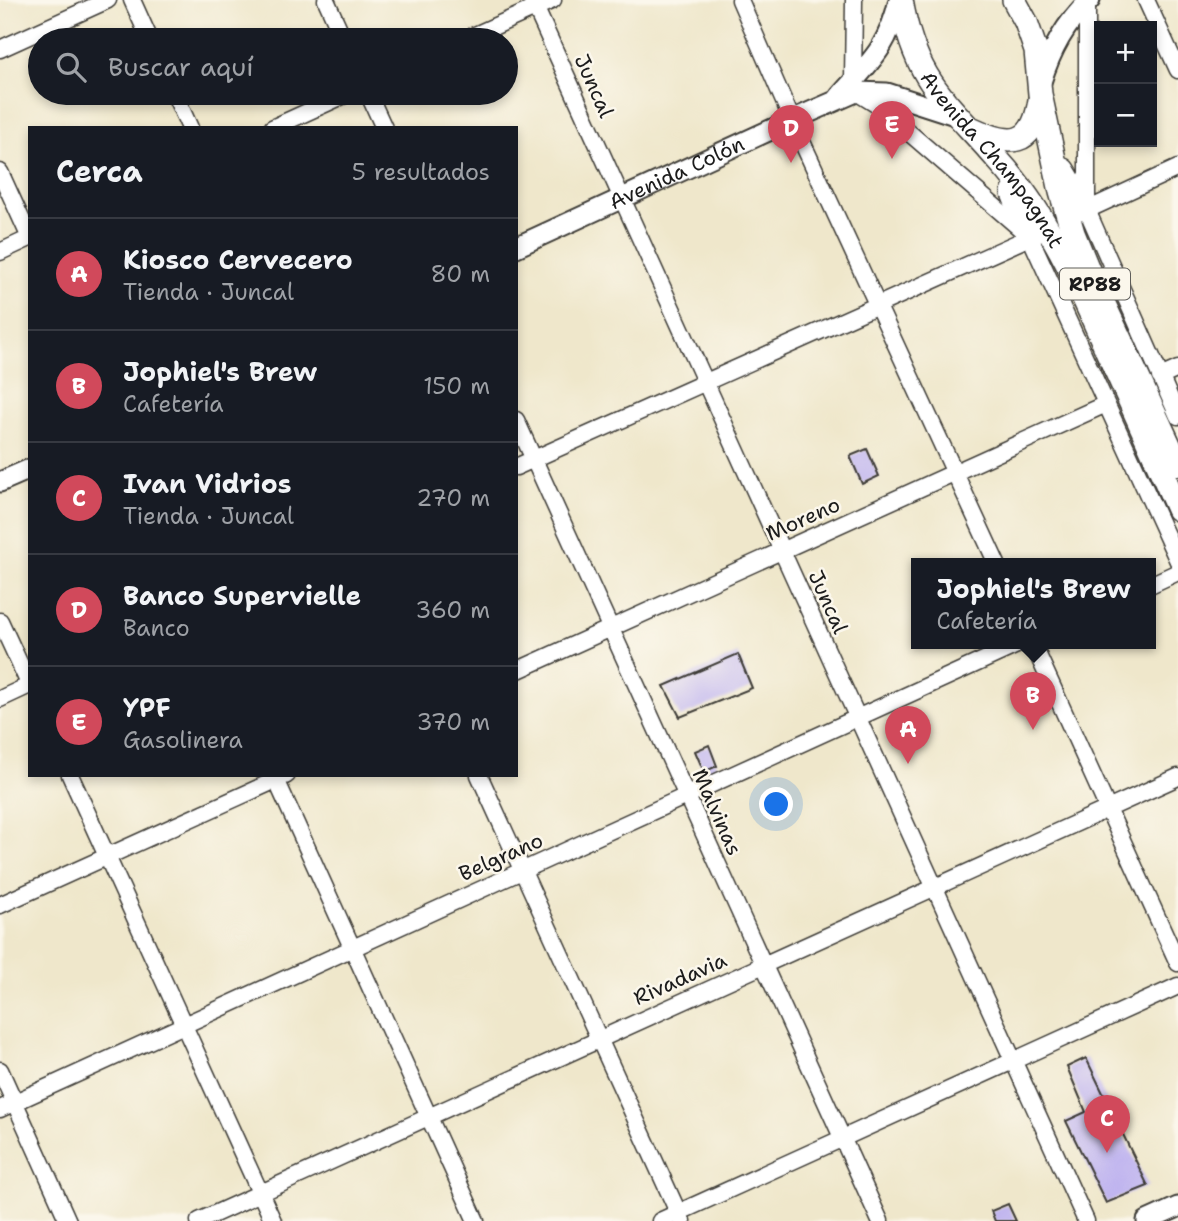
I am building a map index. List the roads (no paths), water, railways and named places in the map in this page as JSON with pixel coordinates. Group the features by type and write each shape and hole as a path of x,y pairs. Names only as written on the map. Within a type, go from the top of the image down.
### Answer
{"highway":[{"name":"Avenida Champagnat","path":"900,0 916,58 932,87 1000,161 1038,214 1076,281 1178,509"},
{"name":"Avenida Champagnat","path":"1014,0 1026,22 1036,51 1040,90 1060,192 1084,259 1178,464"},
{"name":"RP88","path":"961,121 1000,140 1008,142 1019,139 1032,127 1038,115 1040,90"},
{"path":"1052,153 1087,210"},
{"path":"1000,161 1030,237"}],"main road":[{"name":"Avenida Colón","path":"518,246 836,101 855,87 887,40 900,0"},
{"path":"1040,90 1050,55 1063,30 1089,1"},
{"path":"855,87 887,93 961,121"},
{"path":"0,482 28,470"},
{"path":"1147,1221 1178,1207"}],"street":[{"path":"46,28 108,0"},
{"path":"132,0 145,28"},
{"path":"326,0 339,28"},
{"path":"487,28 534,4 553,0"},
{"path":"740,0 792,120 994,558"},
{"path":"854,0 855,87"},
{"path":"1146,0 1178,70"},
{"name":"Avenida Champagnat","path":"1089,1 1087,210 1178,416"},
{"name":"Juncal","path":"534,4 1086,1221"},
{"path":"0,49 28,36"},
{"name":"Avenida Champagnat","path":"855,87 1030,237 1178,561"},
{"path":"179,105 189,126"},
{"path":"276,126 323,105"},
{"path":"373,105 383,126"},
{"path":"1087,210 1178,168"},
{"path":"0,172 28,234"},
{"path":"518,466 1030,237"},
{"path":"0,251 28,239"},
{"path":"1160,377 1178,369"},
{"name":"Moreno","path":"518,670 1106,404"},
{"name":"Malvinas","path":"518,424 880,1221"},
{"path":"1156,582 1178,572"},
{"path":"0,621 28,682"},
{"name":"Belgrano","path":"7,1106 1009,649"},
{"path":"1035,649 1178,963"},
{"path":"0,699 28,687"},
{"path":"71,777 273,1221"},
{"path":"0,905 279,777 352,948 476,1221"},
{"path":"480,777 680,1217"},
{"name":"Rivadavia","path":"199,1221 1178,777"},
{"path":"660,1221 680,1217 842,1138 1178,986"},
{"path":"0,1070 7,1106 68,1221"}],"place":[{"name":"YPF","path":"892,159"},
{"name":"Banco Supervielle","path":"791,163"},
{"name":"Jophiel's Brew","path":"1033,730"},
{"name":"Kiosco Cervecero","path":"908,764"},
{"name":"Ivan Vidrios","path":"1107,1153"}]}
